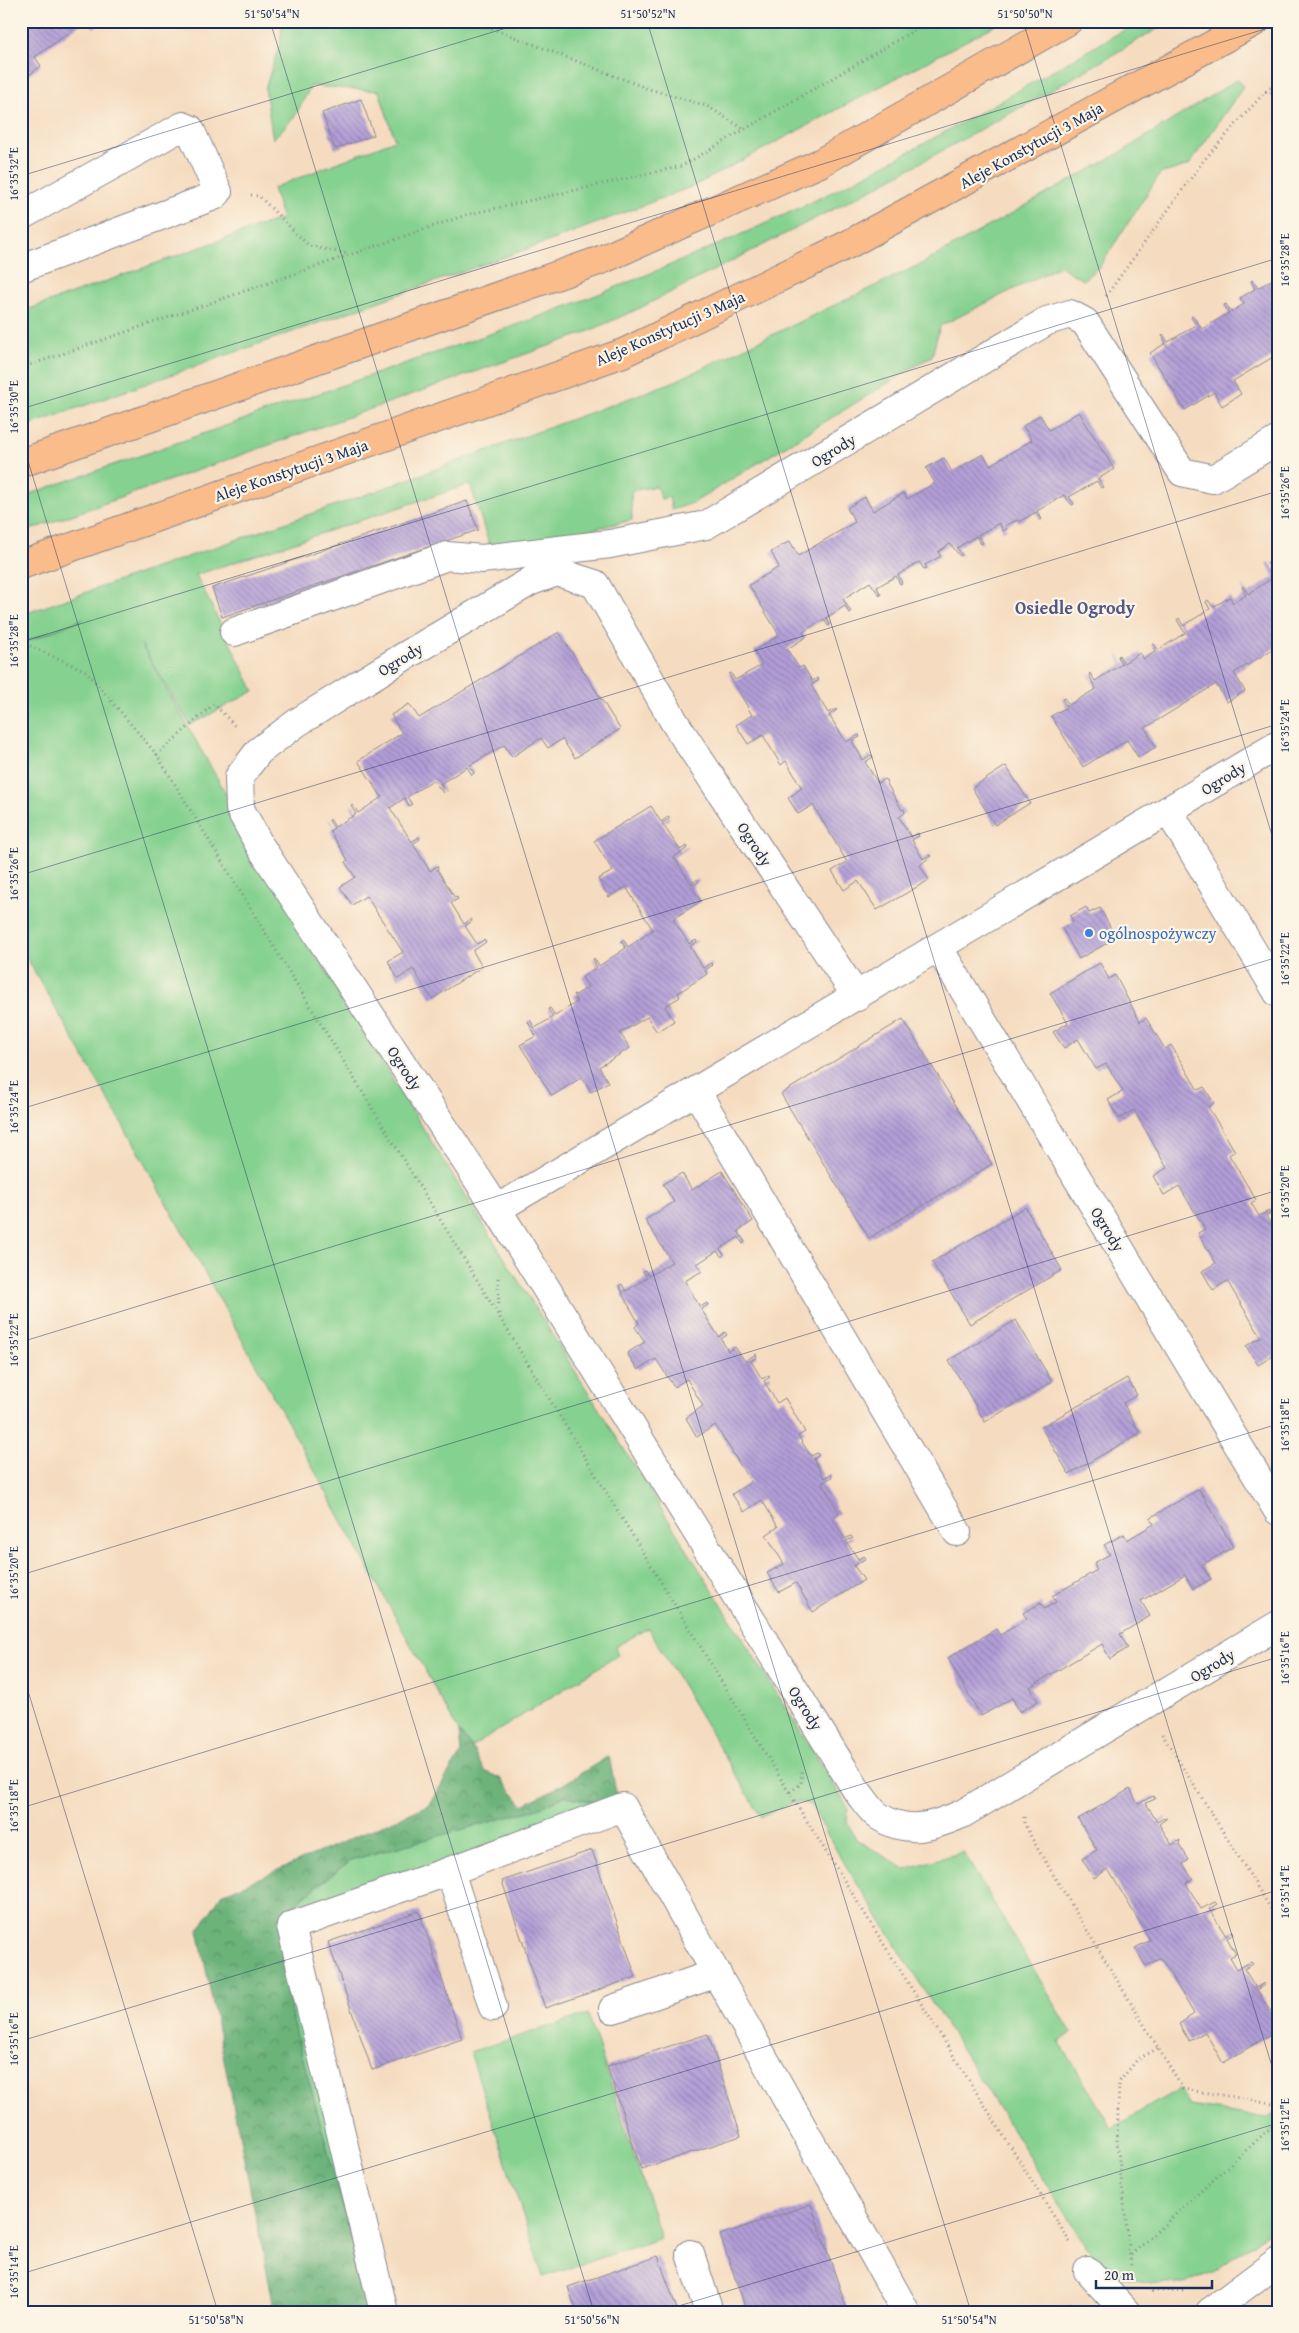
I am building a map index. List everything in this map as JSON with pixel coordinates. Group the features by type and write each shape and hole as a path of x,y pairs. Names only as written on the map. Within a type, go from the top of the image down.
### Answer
{"main road":[{"path":"21,463 601,260 820,163 1068,21"},
{"name":"Aleje Konstytucji 3 Maja","path":"21,565 623,353 849,244 1256,21"}],"street":[{"path":"21,216 183,126 190,129 217,189 214,196 21,268"},
{"name":"Ogrody","path":"234,632 447,556 482,559 610,544 706,525 1047,321 1070,314 1085,322 1182,472 1213,479 1278,440"},
{"name":"Ogrody","path":"856,997 675,723 595,584 557,572 531,581 307,717 259,751 239,777 240,809 260,846 497,1209 857,1791 879,1817 904,1827 912,1827 935,1826 962,1814 1278,1625"},
{"name":"Ogrody","path":"497,1209 1278,745"},
{"path":"1168,810 1278,993"},
{"name":"Ogrody","path":"938,946 1278,1511"},
{"path":"696,1092 956,1532"},
{"path":"384,2312 291,1926 450,1871 623,1807 718,1973 906,2312"},
{"path":"450,1871 493,2007"},
{"path":"613,2009 718,1973"},
{"path":"690,2254 709,2312"},
{"path":"1210,2312 1278,2261"},
{"path":"1088,2271 1126,2312"}],"path":[{"path":"473,21 646,88 708,106 744,129"},
{"path":"21,368 466,215 682,166 930,21"},
{"path":"1105,296 1204,160 1265,92 1277,83"},
{"path":"1265,92 1278,94"},
{"path":"217,189 259,196 308,246 349,254"},
{"path":"21,642 86,671 157,755 800,1811 1088,2271"},
{"path":"157,755 214,704 259,751"},
{"path":"1160,1731 1278,1920"},
{"path":"1024,1809 1024,1823 1036,1846 1183,2089 1278,2104"},
{"path":"1132,2272 1117,2142 1119,2082 1137,2060 1158,2048"},
{"path":"1130,2255 1278,2121"},
{"path":"1150,2290 1187,2290"},
{"path":"1047,2312 1074,2303"}],"green space":[{"path":"283,21 1003,21 696,185 558,238 21,428 21,312 282,218 273,188 395,140 379,91 311,86 295,116 273,139 265,89 280,43"},
{"path":"1140,21 1171,21 1038,98 865,193 642,307 585,333 21,533 21,497 530,320 608,291 684,259 761,226 836,190 951,129"},
{"path":"1238,79 1243,87 1189,165 1160,174 1100,266 1083,280 1060,266 940,326 932,356 693,503 672,510 669,497 661,499 656,486 631,491 632,520 503,550 489,544 470,484 196,575 254,691 190,725 141,644 346,1005 848,1807 847,1822 856,1839 905,1869 963,1852 1072,2033 1059,2041 1112,2128 1179,2089 1190,2106 1266,2118 1278,2111 1278,2225 1212,2273 1184,2284 1159,2284 1118,2277 1086,2247 838,1853 810,1804 795,1802 761,1817 648,1628 615,1647 618,1655 472,1747 459,1732 132,1141 21,948 21,644 83,619 21,643 21,615 379,490 673,382 923,263 1123,151"},
{"path":"459,1732 472,1747 484,1771 500,1778 523,1805 562,1785 609,1756 617,1797 623,1807 565,1796 533,1810 351,1860 278,1917 291,2014 371,2312 275,2312 198,1930 222,1894 429,1805 461,1753"},
{"path":"565,1796 623,1807 291,1926 371,2312 291,2014 278,1917 350,1860 533,1810"},
{"path":"588,2014 661,2238 543,2277 470,2052"}],"building":[{"path":"21,21 85,21 35,57 41,66 25,78 21,73"},
{"path":"88,21 103,21 94,28"},
{"path":"361,99 374,135 335,149 322,113"},
{"path":"1278,276 1278,354 1233,381 1241,394 1222,406 1214,392 1185,410 1150,353 1166,343 1162,335 1168,342 1196,325 1191,317 1193,316 1202,329 1229,313 1224,305 1226,304 1231,312 1244,304 1240,298 1255,289 1252,280 1258,288"},
{"path":"1079,412 1114,469 1098,479 1103,487 1101,488 1097,481 1069,497 1074,504 1072,505 1064,495 1037,511 1042,519 1040,520 1036,512 1019,522 1017,520 1005,526 1007,529 1003,531 999,523 978,535 983,543 981,544 976,536 957,548 962,555 960,556 950,544 938,552 941,556 925,565 927,568 924,569 919,562 898,575 902,583 900,584 896,576 877,587 880,596 870,582 843,599 851,612 849,613 845,606 826,618 830,625 828,626 824,619 803,632 806,637 787,649 799,668 803,666 812,681 817,678 819,680 811,685 828,713 837,710 829,715 846,742 859,735 860,737 852,741 863,760 871,755 873,757 865,762 878,783 885,779 888,781 886,782 902,810 904,809 905,813 899,817 911,837 918,833 919,836 912,840 923,859 931,856 920,865 929,880 877,910 858,881 844,890 832,871 847,862 813,805 798,814 788,798 802,788 786,761 781,765 763,735 748,744 736,725 752,715 729,674 731,673 735,680 762,665 754,651 779,635 749,585 779,567 771,552 790,541 798,556 855,522 847,508 865,497 873,511 904,493 907,499 935,483 926,468 944,458 952,472 983,454 990,465 1032,440 1023,426 1040,415 1049,430"},
{"path":"467,501 478,530 222,617 212,588"},
{"path":"1270,562 1274,570 1278,567 1278,646 1234,673 1245,691 1227,702 1216,684 1145,728 1156,747 1138,757 1127,740 1083,767 1051,716 1067,707 1062,699 1064,698 1069,705 1096,689 1089,675 1090,673 1095,681 1122,664 1118,657 1119,655 1124,663 1140,653 1144,659 1156,651 1152,645 1154,644 1158,650 1185,633 1177,620 1179,618 1183,626 1210,609 1206,602 1208,600 1213,607 1230,597 1233,603 1246,595 1242,588 1243,586 1248,594 1274,577 1267,563"},
{"path":"559,632 620,729 575,758 562,739 548,748 541,738 512,757 504,745 469,766 474,773 472,775 467,767 440,784 443,793 433,780 407,797 412,804 409,806 405,798 390,808 412,842 419,837 420,839 413,844 430,871 437,866 455,898 457,897 458,899 451,903 464,924 471,919 472,921 465,926 477,944 484,940 486,942 473,951 482,967 432,999 413,969 398,979 388,961 403,952 366,896 352,905 340,887 355,877 345,862 348,860 330,831 334,828 329,821 330,819 335,827 356,814 351,806 353,805 358,813 382,797 358,761 402,733 391,715 409,704 419,718"},
{"path":"1006,766 1030,803 995,825 972,788"},
{"path":"651,806 661,822 669,816 669,819 662,823 680,850 687,846 688,848 674,857 691,884 698,879 699,881 692,886 701,901 673,919 689,944 696,940 697,942 690,946 703,968 711,963 713,965 705,970 707,974 678,993 680,997 665,1006 674,1021 657,1032 647,1017 620,1033 630,1048 599,1067 608,1082 591,1092 582,1077 552,1096 520,1045 536,1036 528,1022 530,1020 535,1028 553,1017 548,1009 550,1008 555,1016 577,1002 573,994 576,995 588,987 582,977 597,967 594,958 599,966 626,948 621,941 623,939 628,947 653,930 626,887 609,897 598,879 613,871 594,841"},
{"name":"ogólnospożywczy","path":"1086,907 1089,913 1100,908 1116,938 1079,959 1062,928 1073,922 1070,916"},
{"path":"1100,963 1109,979 1115,975 1140,1022 1146,1018 1165,1049 1171,1045 1198,1090 1204,1087 1214,1103 1208,1107 1235,1151 1229,1155 1256,1200 1251,1203 1259,1216 1273,1209 1275,1211 1266,1216 1278,1235 1278,1365 1273,1356 1258,1365 1246,1346 1261,1337 1227,1281 1213,1290 1202,1271 1216,1263 1198,1233 1205,1229 1179,1186 1164,1195 1153,1176 1167,1168 1134,1110 1119,1119 1108,1100 1123,1091 1106,1064 1096,1069 1078,1039 1064,1048 1053,1032 1068,1023 1050,993"},
{"path":"903,1019 992,1164 869,1238 781,1094"},
{"path":"722,1171 753,1221 738,1231 745,1242 743,1244 739,1237 720,1249 724,1255 722,1257 717,1251 697,1264 702,1271 685,1281 700,1307 707,1303 708,1305 701,1309 719,1337 725,1332 727,1335 721,1339 728,1351 735,1347 745,1361 756,1354 757,1357 751,1361 762,1379 769,1375 770,1377 764,1381 777,1403 785,1398 805,1432 798,1436 811,1456 817,1453 819,1455 814,1459 824,1478 831,1474 832,1477 822,1483 839,1513 832,1518 845,1539 851,1536 853,1538 846,1541 858,1559 864,1556 866,1558 854,1566 864,1580 813,1612 796,1583 779,1592 767,1573 784,1564 766,1535 778,1527 762,1500 744,1512 732,1494 751,1482 715,1425 697,1437 686,1418 703,1406 687,1379 674,1387 656,1359 638,1370 627,1353 645,1342 635,1327 639,1323 619,1286 622,1284 626,1291 647,1278 643,1271 645,1270 649,1276 672,1262 645,1220 674,1202 663,1184 682,1173 692,1190"},
{"path":"1025,1207 1062,1270 970,1324 932,1262"},
{"path":"1016,1320 1052,1382 985,1422 949,1360"},
{"path":"1127,1378 1137,1395 1123,1403 1140,1433 1069,1474 1041,1427"},
{"path":"1199,1489 1233,1547 1202,1565 1211,1579 1193,1589 1185,1575 1141,1601 1150,1616 1120,1634 1128,1648 1110,1659 1102,1644 1030,1687 1038,1701 1020,1712 1012,1698 981,1716 948,1658 996,1629 1000,1635 1027,1619 1023,1613 1041,1603 1044,1609 1056,1602 1052,1596 1097,1570 1094,1563 1110,1554 1104,1545 1124,1534 1127,1540 1154,1524 1150,1518"},
{"path":"1130,1789 1138,1804 1153,1796 1155,1799 1146,1803 1157,1822 1166,1817 1159,1824 1172,1845 1180,1840 1179,1844 1189,1860 1183,1864 1191,1877 1194,1878 1186,1883 1201,1909 1215,1902 1217,1904 1209,1909 1226,1936 1233,1931 1234,1934 1227,1938 1236,1954 1230,1957 1237,1969 1251,1962 1253,1964 1244,1969 1256,1988 1264,1983 1265,1985 1257,1990 1270,2011 1278,2006 1278,2045 1271,2034 1223,2063 1205,2032 1189,2041 1179,2024 1194,2014 1161,1958 1146,1966 1135,1948 1150,1940 1108,1869 1094,1878 1082,1859 1097,1850 1078,1819"},
{"path":"592,1850 636,1977 545,2008 502,1881"},
{"path":"419,1911 462,2039 372,2070 328,1942"},
{"path":"708,2034 741,2136 641,2169 607,2066"},
{"path":"811,2204 848,2312 747,2312 720,2235"},
{"path":"658,2256 678,2312 577,2312 568,2287"}],"place":[{"name":"ogólnospożywczy","path":"1089,933"}],"district":[{"name":"Osiedle Ogrody","path":"1075,607"}]}
